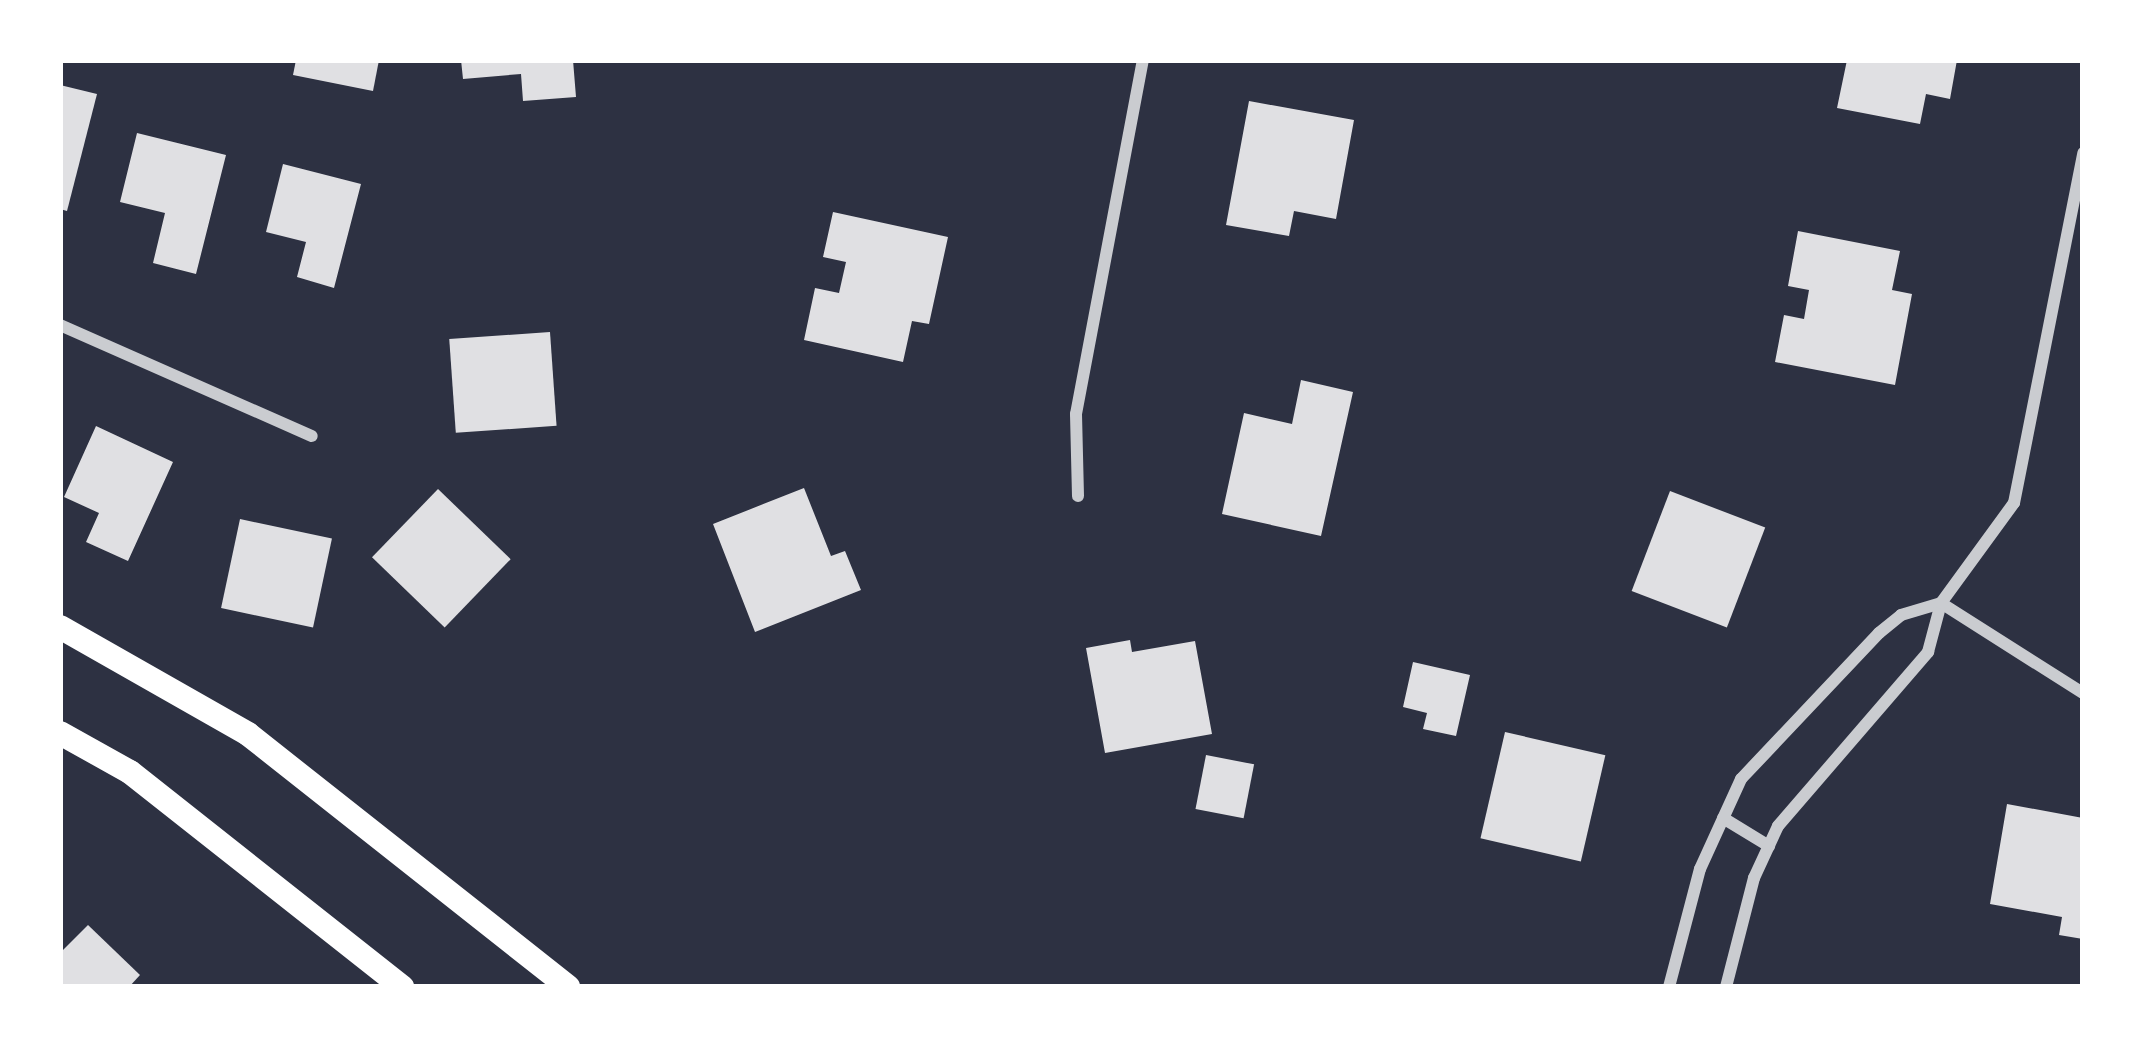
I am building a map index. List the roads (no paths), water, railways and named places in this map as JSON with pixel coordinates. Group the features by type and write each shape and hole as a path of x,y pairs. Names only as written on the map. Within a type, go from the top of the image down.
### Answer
{"main road":[{"path":"60,627 248,734 568,987"},
{"path":"60,733 130,772 402,987"}],"street":[{"path":"1078,496 1076,414 1143,60"},
{"path":"1726,987 1769,846 1837,750 1928,652 1941,603 2014,503 2083,153"},
{"path":"60,325 312,436"},
{"path":"1669,987 1700,869 1741,779 1822,687 1900,615 1941,603 2083,693"},
{"path":"1724,818 1769,846"}]}
